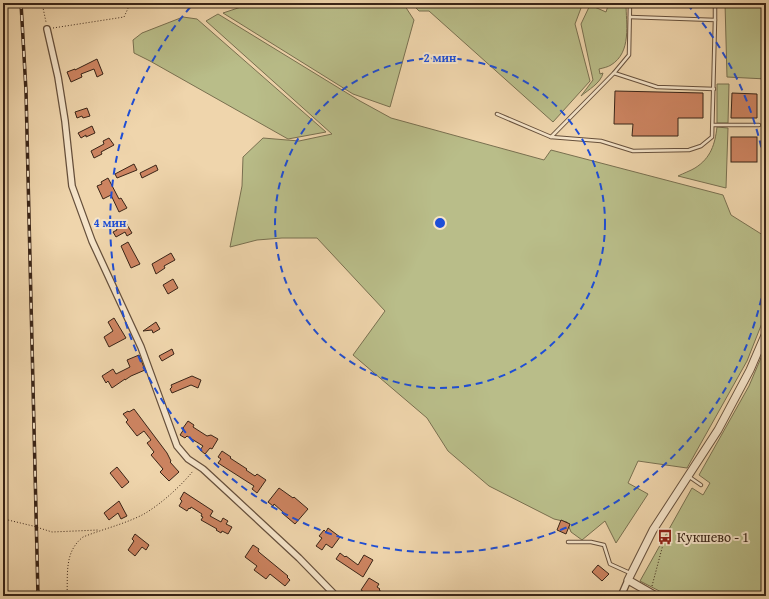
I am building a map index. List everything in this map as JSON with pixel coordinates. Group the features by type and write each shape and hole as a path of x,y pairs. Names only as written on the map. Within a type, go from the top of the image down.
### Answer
{"street":[{"path":"47,29 58,77 65,121 72,186 92,241 141,347 177,446 188,459 229,493 299,558 336,596"},
{"path":"621,596 653,530 722,423 750,370 766,332"},
{"path":"629,577 656,596"}],"lane":[{"path":"551,137 614,73 629,55 630,3"},
{"path":"497,114 551,137 601,142 633,151 689,150 701,146 712,137 715,3"},
{"path":"630,18 715,20"},
{"path":"614,73 657,87 714,89"},
{"path":"713,125 759,125"},
{"path":"688,476 701,485"},
{"path":"568,542 591,542 604,545 610,564 629,577"}],"path":[{"path":"42,3 47,29 124,17 130,4 141,3"},
{"path":"219,3 225,6 229,3"},
{"path":"67,596 69,556 76,543 83,537 144,514 187,479 197,465"},
{"path":"3,517 8,520 52,532 100,530"},
{"path":"653,582 665,537"}],"green space":[{"path":"253,3 403,3 414,20 390,107 353,94 223,13"},
{"path":"411,3 569,3 581,8 575,24 590,81 553,122 429,11 419,11"},
{"path":"609,3 626,3 627,28 625,45 618,59 610,66 599,69 600,74 603,73 600,80 581,96 593,80 581,24 590,5 606,12"},
{"path":"725,3 766,3 766,79 727,77"},
{"path":"218,14 360,101 391,118 544,160 551,150 723,195 731,215 766,237 766,313 747,361 687,468 638,461 628,483 648,494 616,543 605,521 582,540 571,532 567,522 554,519 489,486 448,451 427,418 353,355 385,311 317,238 257,240 230,247 242,186 243,157 263,138 299,141 332,134 206,21"},
{"path":"183,17 197,19 326,132 288,139 134,53 133,40 142,33"},
{"path":"717,84 729,84 728,123 717,123"},
{"path":"717,127 728,128 726,188 678,176 695,168 705,160 713,145"},
{"path":"3,266 7,268 6,486 3,486"},
{"path":"766,346 766,596 669,596 640,581 692,488 703,495 710,483 699,475 749,386"}],"building":[{"path":"97,59 103,74 97,77 94,69 81,74 82,77 71,82 67,72 75,70"},
{"path":"615,91 703,93 703,118 678,118 678,136 632,136 633,124 614,124"},
{"path":"732,93 757,94 757,118 731,118"},
{"path":"87,108 90,116 83,118 82,116 77,118 75,112"},
{"path":"92,126 95,133 81,138 78,133"},
{"path":"731,137 757,137 757,162 731,162"},
{"path":"109,138 114,145 101,152 102,154 94,158 91,151 104,144 103,141"},
{"path":"134,164 137,170 117,178 115,174"},
{"path":"156,165 158,170 142,178 140,173"},
{"path":"108,178 119,199 121,198 127,208 119,212 111,195 103,199 97,186 102,184 101,182"},
{"path":"126,223 132,233 127,236 125,232 116,237 113,232 117,230 116,228"},
{"path":"128,242 140,264 131,268 121,246"},
{"path":"171,253 175,260 164,266 165,268 156,274 152,264"},
{"path":"173,279 178,288 168,294 163,285"},
{"path":"114,318 126,338 109,347 104,337 113,331 108,322"},
{"path":"156,322 160,329 153,333 152,330 143,331"},
{"path":"172,349 174,354 162,361 159,356"},
{"path":"139,355 145,370 125,379 112,388 108,381 106,383 102,376 113,369 116,374 130,367 127,360"},
{"path":"192,376 201,380 198,388 191,385 172,393 170,389 172,387 171,385"},
{"path":"134,409 167,453 171,461 170,462 179,472 169,481 160,472 163,469 151,455 154,452 147,443 151,440 144,431 137,436 126,422 128,420 123,414"},
{"path":"188,421 194,425 193,427 207,436 211,435 218,439 212,449 210,448 205,454 200,450 203,446 187,436 185,438 180,435"},
{"path":"222,451 255,476 257,474 266,480 257,493 252,489 254,486 218,463 221,459 218,457"},
{"path":"117,467 129,482 122,488 110,473"},
{"path":"279,488 293,498 294,497 308,509 295,524 274,504 273,506 268,502"},
{"path":"184,492 213,511 210,516 221,522 223,518 228,521 226,524 232,527 228,534 222,531 221,533 201,520 203,517 201,516 202,514 191,507 187,511 179,506 182,501 180,499"},
{"path":"119,501 127,516 121,519 118,513 109,520 104,513"},
{"path":"561,520 570,524 566,534 557,530"},
{"path":"328,528 340,537 332,548 326,544 322,550 316,546 322,538 319,536 324,530 326,532"},
{"path":"135,534 149,545 146,550 142,547 135,556 128,550 134,541 132,539"},
{"path":"253,545 259,549 258,551 260,553 288,576 287,577 290,580 285,586 270,574 266,579 254,570 257,566 245,557"},
{"path":"340,553 358,565 364,555 373,560 363,577 336,559"},
{"path":"598,565 609,574 602,581 592,572"},
{"path":"369,578 379,584 377,587 380,589 379,590 388,596 370,596 361,590"}],"railway":[{"path":"21,3 26,91 38,596"}],"place":[{"name":"Кукшево - 1","path":"665,537"}]}
